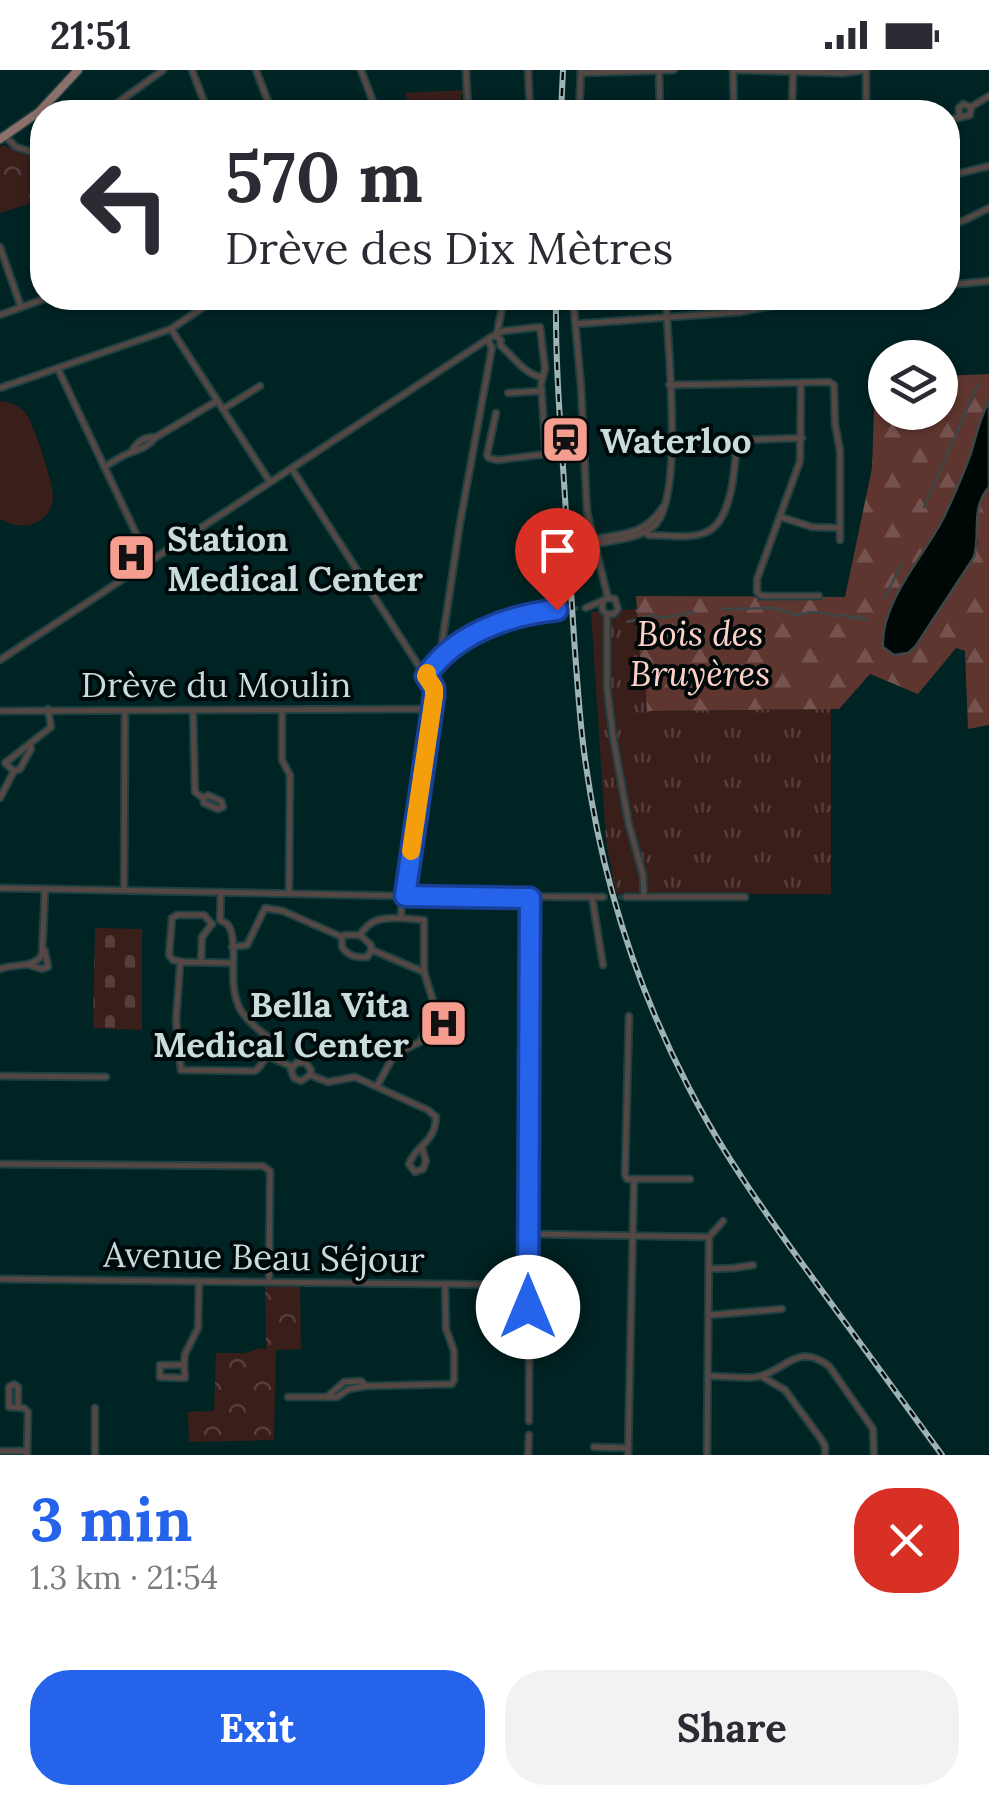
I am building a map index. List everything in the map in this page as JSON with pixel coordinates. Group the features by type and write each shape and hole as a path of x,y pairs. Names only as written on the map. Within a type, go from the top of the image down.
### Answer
{"main road":[{"path":"51,100 78,70"},
{"path":"2,138 30,117"}],"street":[{"path":"123,100 163,70"},
{"path":"192,70 203,100"},
{"path":"256,70 267,100"},
{"path":"361,70 372,100"},
{"path":"466,70 467,100"},
{"path":"528,70 529,100"},
{"path":"659,70 660,100"},
{"path":"580,100 581,72 674,70"},
{"path":"734,100 734,70 843,74 866,70 866,100"},
{"path":"792,100 793,73"},
{"path":"960,118 970,115 972,106 989,96"},
{"path":"2,138 30,151"},
{"path":"960,173 989,166"},
{"path":"960,222 988,211"},
{"path":"0,248 21,307"},
{"path":"960,284 989,281"},
{"path":"0,315 30,304"},
{"path":"0,388 171,329 200,310"},
{"path":"492,347 488,344 501,310"},
{"path":"574,310 586,502 606,600 602,608 606,688 644,897"},
{"path":"594,542 636,536 664,512 672,481 666,310"},
{"path":"576,324 750,310"},
{"path":"0,660 503,330 540,327 546,454 489,458 496,413"},
{"path":"171,329 271,483"},
{"path":"493,337 500,338 500,344 531,374 541,376"},
{"path":"480,346 496,348 500,344"},
{"path":"426,676 440,657 492,347"},
{"path":"58,369 150,563"},
{"path":"800,383 800,461 757,579 757,592 761,596 819,596"},
{"path":"669,385 834,385 840,451 840,540"},
{"path":"223,409 260,386"},
{"path":"508,394 542,391"},
{"path":"104,467 149,436 156,437 218,401"},
{"path":"672,442 802,438"},
{"path":"648,535 702,534 711,530 730,496 737,439"},
{"path":"292,470 434,692 401,918"},
{"path":"781,517 812,526 840,528"},
{"path":"653,524 665,535"},
{"path":"591,528 612,538"},
{"path":"598,559 612,538"},
{"path":"615,599 618,609 614,614 605,613 586,608 615,599"},
{"path":"420,667 501,622 566,609"},
{"path":"14,771 5,763 51,727 48,709"},
{"name":"Drève du Moulin","path":"0,711 432,709"},
{"path":"124,710 124,890"},
{"path":"193,710 193,786 203,798"},
{"path":"282,710 282,760 290,775 290,893"},
{"path":"0,798 14,771 20,769 30,744"},
{"path":"0,888 603,897"},
{"path":"29,964 42,969 48,966 44,950 45,889"},
{"path":"201,962 202,936 216,922 222,892"},
{"path":"592,897 604,965"},
{"path":"626,897 745,897"},
{"path":"529,1421 530,898"},
{"path":"232,946 247,944 265,908 284,910 342,937 360,935 371,945 367,957 348,954 342,947 342,937"},
{"path":"183,962 176,1020 181,1070 256,1070 269,1045 268,1037 246,1018 236,1000 229,927 204,915 172,918 172,960 232,963"},
{"path":"360,935 373,920 424,920 424,972 434,1004 432,1020 420,1042 394,1055 377,1086"},
{"path":"0,965 29,964 39,960 44,950"},
{"path":"371,950 424,972"},
{"path":"629,1016 625,1175 627,1179 690,1179"},
{"path":"265,1055 293,1067"},
{"path":"306,1062 310,1076 305,1081 297,1080 292,1074 293,1067 306,1062"},
{"path":"0,1076 106,1077"},
{"path":"310,1076 326,1081 355,1077 428,1110 436,1117 433,1132 410,1161 415,1172 422,1169 426,1160 422,1148"},
{"path":"0,1164 263,1166 270,1171 269,1282"},
{"path":"594,1447 628,1452 634,1178"},
{"path":"707,1455 710,1237 722,1221"},
{"path":"528,1234 710,1237"},
{"path":"709,1268 753,1265"},
{"name":"Avenue Beau Séjour","path":"0,1279 528,1285"},
{"path":"184,1365 160,1365 160,1377 185,1378 186,1354 198,1328 199,1281"},
{"path":"288,1397 327,1398 361,1381 366,1386 452,1384 454,1351 446,1329 446,1284"},
{"path":"710,1316 782,1309"},
{"path":"761,1376 799,1356 822,1361 873,1429 874,1455"},
{"path":"773,1370 778,1384"},
{"path":"709,1376 761,1376 778,1384 822,1439 825,1455"},
{"path":"0,1450 27,1453 28,1412 18,1407"},
{"path":"94,1455 95,1408"},
{"path":"528,1434 528,1455"}],"green space":[{"path":"464,90 461,100 408,100 405,93"},
{"path":"0,146 30,156 30,203 0,213"},
{"name":"Bois des Bruyères","path":"989,374 989,401 943,520 891,610 900,655 915,647 961,577 978,544 976,510 989,487 989,725 968,729 965,651 956,648 918,694 870,674 839,709 647,711 636,596 845,597 872,468 873,430 958,430 958,375"},
{"path":"0,401 15,405 27,415 50,481 51,507 47,515 33,524 16,525 0,519"},
{"path":"637,609 648,711 831,709 831,894 616,894 606,841 591,612"},
{"path":"95,928 142,929 142,1030 93,1028"},
{"path":"300,1286 301,1349 276,1350 274,1440 189,1442 188,1412 214,1411 216,1353 266,1350 265,1287"}],"shaded area":[{"path":"989,401 989,487 978,512 974,557 915,647 908,653 894,655 883,647 888,614 943,519"}],"waterway":[{"path":"924,507 978,384"},
{"path":"884,599 902,563"},
{"path":"722,609 775,608 797,615 811,612 867,619"},
{"path":"627,622 653,615 662,618 694,612"}],"tunnel":[{"path":"566,609 586,608"},
{"path":"603,897 626,897"}],"railway":[{"path":"562,100 563,70"},
{"path":"556,310 582,735 597,827 619,917 669,1047 733,1164 942,1455"}],"slow traffic":[{"path":"411,851 434,696 427,673"}],"place":[{"name":"Waterloo","path":"565,440"},
{"name":"Station Medical Center","path":"132,558"},
{"name":"Bella Vita Medical Center","path":"444,1024"}],"route":[{"path":"528,1307 530,898 405,896 434,696 426,676 439,658 482,630 513,618 557,610"}]}
